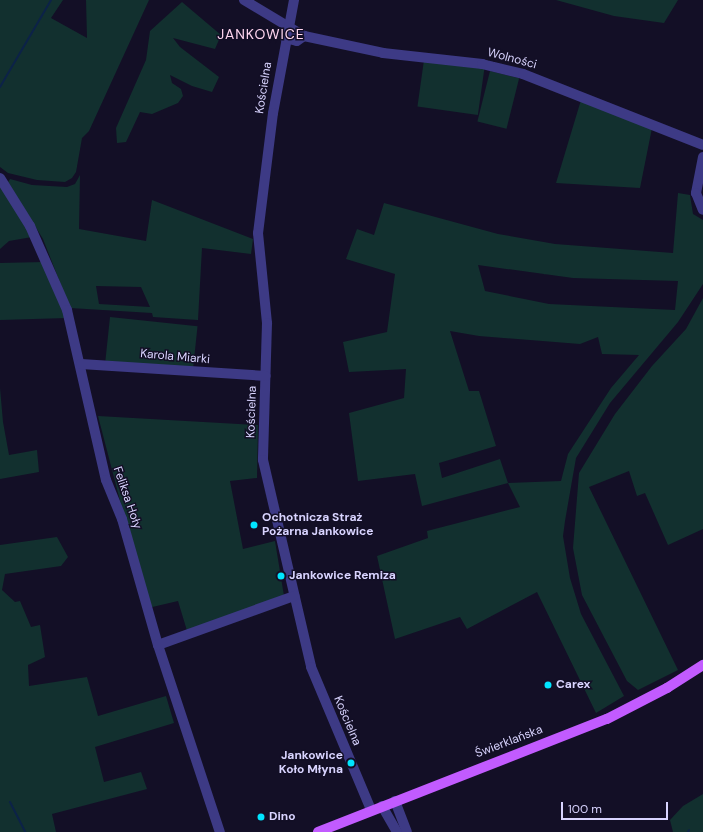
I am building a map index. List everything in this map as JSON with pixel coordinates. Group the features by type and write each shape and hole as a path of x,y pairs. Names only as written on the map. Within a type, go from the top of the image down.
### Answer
{"main road":[{"name":"Świerklańska","path":"318,832 606,719 667,688 703,665"}],"street":[{"name":"Wolności","path":"244,0 304,36 383,52 482,64 523,74 703,144"},
{"name":"Kościelna","path":"294,0 285,38 258,233 267,323 263,460 311,667 371,810"},
{"name":"Wolności","path":"285,38 298,41 304,36"},
{"path":"703,157 696,193 703,210"},
{"name":"Feliksa Hoły","path":"0,178 30,226 67,310 82,364 106,480 122,519 158,645 220,832"},
{"name":"Karola Miarki","path":"82,364 266,376"},
{"path":"158,645 294,596"},
{"path":"395,801 407,832"},
{"path":"382,806 397,832"}],"green space":[{"path":"0,0 63,0 51,18 87,38 86,0 149,0 89,131 82,138 76,172 72,178 65,182 37,180 8,173 0,167"},
{"path":"556,0 678,0 664,23 614,16"},
{"path":"182,2 221,35 215,49 173,38 180,47 219,77 212,92 192,86 170,75 172,83 181,89 183,96 178,103 152,114 140,112 126,142 117,143 116,128 146,60 150,31"},
{"path":"424,60 484,68 478,115 417,107"},
{"path":"490,71 519,78 507,129 477,121"},
{"path":"581,100 652,128 640,188 556,183"},
{"path":"80,175 79,229 146,241 152,200 253,239 251,254 202,248 198,320 153,317 152,313 70,308 43,239 8,182 10,179 32,185 67,187 75,184","holes":["96,286 141,287 150,307 99,304"]},
{"path":"0,180 32,237 9,241 0,249"},
{"path":"678,193 690,195 693,214 703,220 703,284 678,322 610,403 576,458 563,536 570,578 581,614 624,696 596,713 537,592 467,629 460,617 395,639 377,556 428,538 427,531 520,507 508,483 422,506 415,474 358,481 349,413 404,398 406,369 349,372 343,342 387,332 395,274 346,259 357,229 374,235 384,203 498,234 555,244 673,253","holes":["478,265 573,278 678,281 675,310 549,304 485,291","450,331 479,336 580,344 598,337 602,354 639,355 611,388 568,454 561,481 508,483 500,459 442,478 439,463 496,446 479,391 469,391"]},
{"path":"44,262 67,318 0,320 0,263"},
{"path":"703,298 703,529 668,545 645,493 637,496 629,471 589,487 678,670 638,690 627,681 582,595 573,548 579,473 615,414 652,366 686,329"},
{"path":"110,317 198,326 193,370 105,361"},
{"path":"0,388 3,422 9,455 37,450 39,472 0,479"},
{"path":"98,416 258,425 257,478 230,481 243,549 275,541 284,596 188,634 178,601 148,608"},
{"path":"57,537 68,557 61,566 5,574 2,590 15,602 20,601 31,627 40,625 45,657 28,665 29,686 87,677 98,716 166,696 174,723 95,747 104,782 141,772 147,789 52,814 56,832 0,832 0,545"},
{"path":"703,794 703,832 673,832 670,820 683,806"}],"waterway":[{"path":"0,87 51,0"},
{"path":"10,802 25,832"}],"place":[{"name":"Ochotnicza Straż Pożarna Jankowice","path":"254,525"},
{"name":"Jankowice Remiza","path":"281,576"},
{"name":"Carex","path":"548,685"},
{"name":"Jankowice Koło Młyna","path":"351,763"},
{"name":"Dino","path":"261,817"}],"district":[{"name":"JANKOWICE","path":"261,34"}]}
